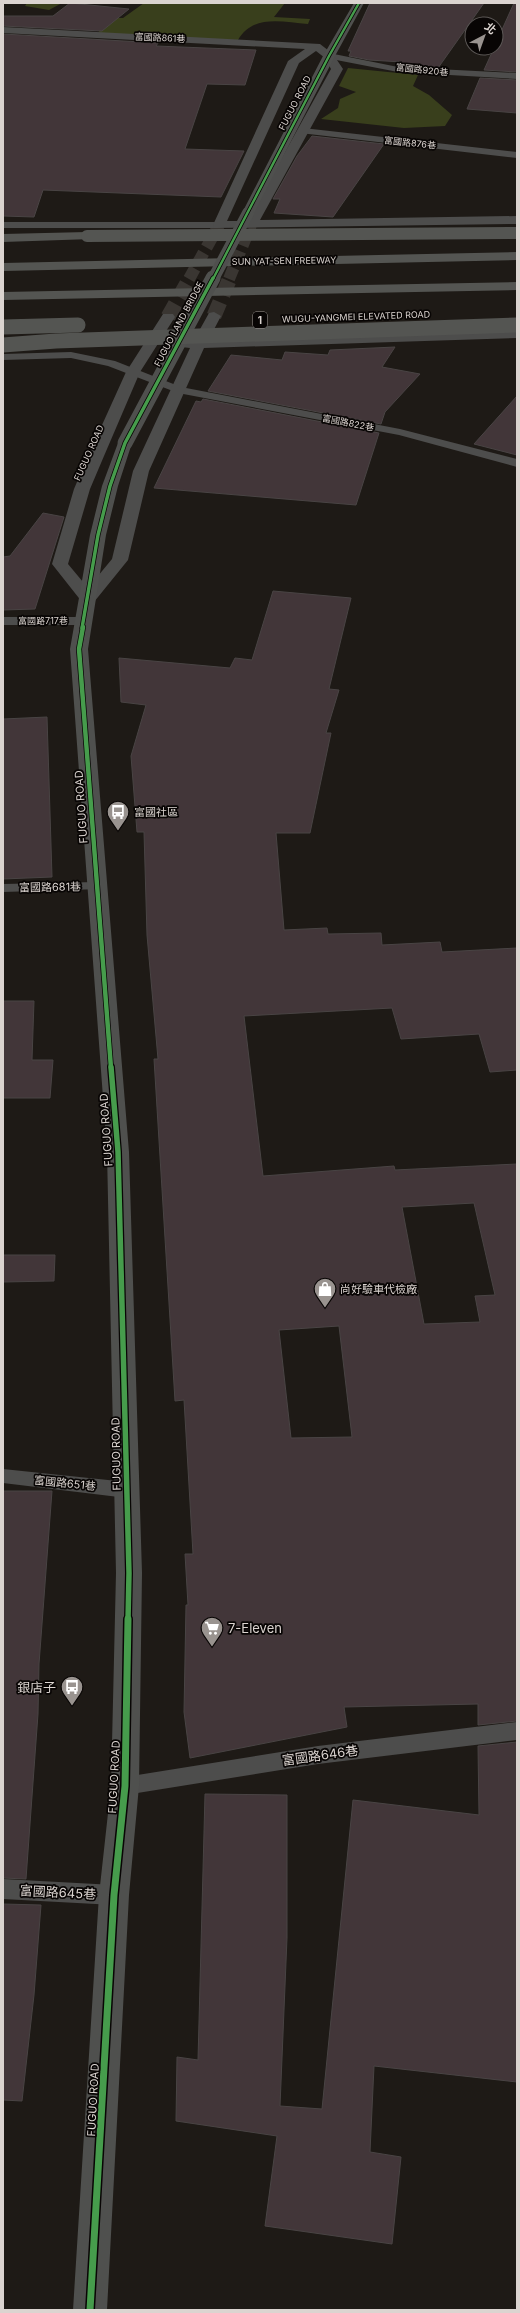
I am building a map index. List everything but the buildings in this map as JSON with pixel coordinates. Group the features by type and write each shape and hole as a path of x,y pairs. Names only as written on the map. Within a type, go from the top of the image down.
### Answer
{"highway":[{"path":"3,236 420,236 517,233"},
{"name":"SUN YAT-SEN FREEWAY","path":"3,266 517,256"},
{"path":"3,296 517,286"},
{"path":"11,309 260,291"},
{"path":"449,314 517,312"},
{"path":"146,323 220,318"},
{"path":"3,327 91,325"},
{"path":"3,345 56,341 517,326"}],"street":[{"name":"FUGUO ROAD","path":"267,175 329,56 359,3"},
{"name":"富國路861巷","path":"3,30 316,46"},
{"name":"FUGUO ROAD","path":"308,68 316,46 324,34"},
{"name":"FUGUO ROAD","path":"219,225 294,61 316,46"},
{"path":"316,46 329,56"},
{"name":"FUGUO ROAD","path":"250,219 303,131 337,69 329,56"},
{"name":"FUGUO ROAD","path":"250,219 302,82"},
{"path":"219,225 250,219 517,220"},
{"name":"FUGUO LAND BRIDGE","path":"125,443 250,219"},
{"name":"FUGUO ROAD","path":"88,598 60,564 82,489 133,372 168,317"},
{"path":"88,598 120,560 141,472 199,344 220,318"},
{"path":"152,343 199,344 517,334"},
{"name":"FUGUO ROAD","path":"90,2310 114,1895 125,1786 129,1573 118,1152 79,649 107,500 125,443"}],"lane":[{"name":"富國路920巷","path":"329,56 350,62 438,73 517,76"},
{"name":"富國路876巷","path":"303,131 517,155"},
{"path":"3,225 219,225"},
{"name":"富國路822巷","path":"3,357 70,355 111,363 178,390 400,432 517,463"},
{"name":"富國路717巷","path":"3,621 84,621"},
{"name":"富國路681巷","path":"3,888 97,886"},
{"name":"富國路651巷","path":"3,1476 127,1490"},
{"name":"富國路646巷","path":"125,1786 318,1754 517,1731"},
{"name":"富國路645巷","path":"3,1889 114,1895"}],"green space":[{"path":"27,3 62,3 49,10 25,6"},
{"path":"144,3 285,3 274,17 310,19 308,24 278,21 260,23 252,26 244,32 238,40 97,34 110,18 123,18"},
{"path":"348,68 418,75 413,86 429,95 452,115 445,126 404,128 321,119 338,108 340,99 356,92 339,86"}],"tunnel":[{"path":"189,279 219,225"},
{"path":"229,279 251,225"},
{"path":"168,317 190,278"},
{"path":"214,316 230,278"}],"cycle path":[{"path":"90,2310 114,1895 125,1786 129,1573 118,1152 79,649 98,535 110,486 125,443 248,213 329,56 359,3"}],"place":[{"name":"富國社區","path":"118,832"},
{"name":"尚好驗車代檢廠","path":"325,1308"},
{"name":"7-Eleven","path":"212,1648"},
{"name":"銀店子","path":"72,1706"}]}
